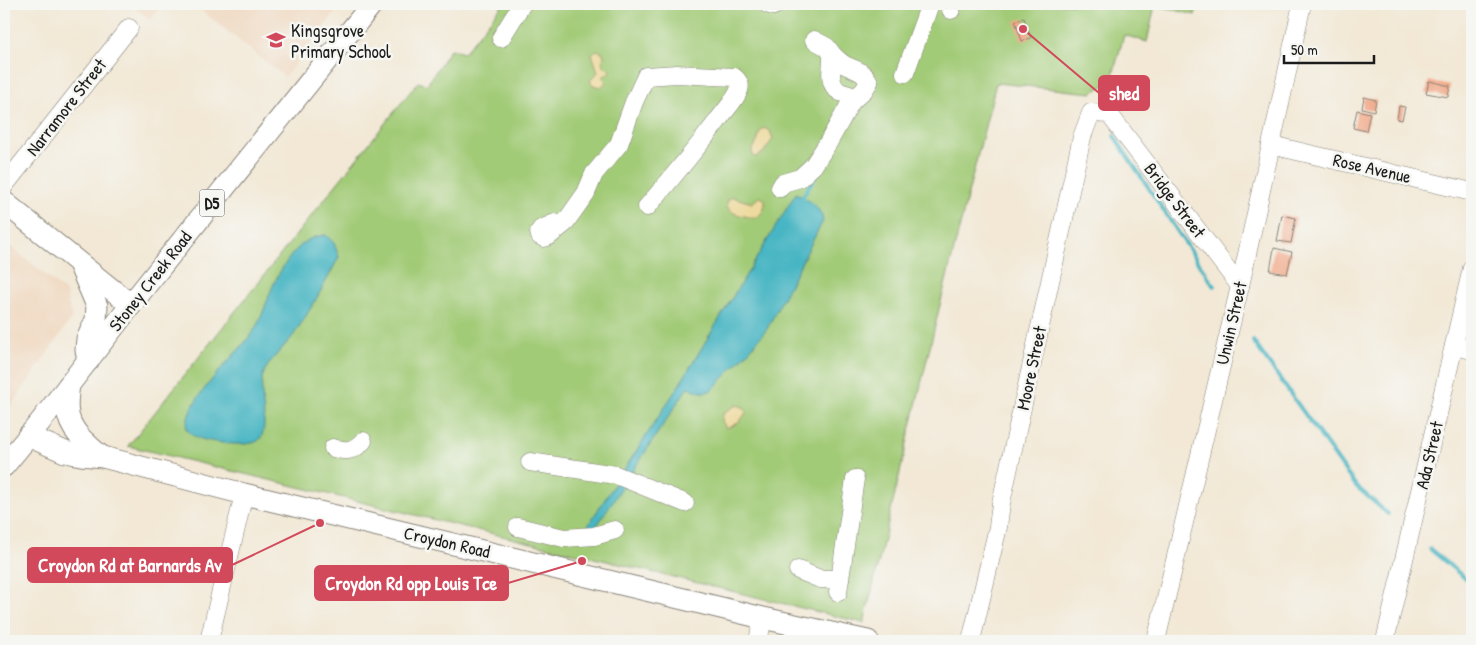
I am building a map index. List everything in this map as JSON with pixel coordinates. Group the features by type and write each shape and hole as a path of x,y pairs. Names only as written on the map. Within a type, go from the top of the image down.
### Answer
{"main road":[{"name":"Stoney Creek Road","path":"4,466 35,429 130,305 372,4"},
{"path":"4,202 130,305"},
{"path":"78,262 97,306 96,320 87,339 88,361"},
{"path":"69,385 66,409 71,426 99,455"},
{"name":"Croydon Road","path":"35,429 73,441 99,455 244,494 868,641"}],"street":[{"path":"501,38 522,4"},
{"path":"905,73 930,4"},
{"name":"Unwin Street","path":"1156,641 1240,286 1302,4"},
{"name":"Narramore Street","path":"4,186 129,28"},
{"path":"780,188 783,183 800,178 813,166 851,102 864,90 869,82 860,70 839,61 827,47 814,40"},
{"path":"832,54 830,76 837,90 851,96 851,102"},
{"path":"554,224 541,229 539,232 540,244 564,224 586,194 598,168 619,144 634,102 646,76 678,74 734,77 739,81 740,86 734,99 648,207"},
{"name":"Moore Street","path":"971,641 998,527 1001,503 1082,137 1091,113 1109,114"},
{"name":"Bridge Street","path":"1109,114 1240,286"},
{"name":"Rose Avenue","path":"1271,145 1472,192"},
{"name":"Ada Street","path":"1385,641 1472,268"},
{"path":"1454,346 1472,350"},
{"path":"333,448 346,451 354,449 363,441"},
{"path":"530,462 624,478 685,503"},
{"path":"798,570 839,586 855,479"},
{"path":"209,641 244,494"},
{"path":"518,527 564,538 594,536 615,530"},
{"path":"758,641 764,618"}],"shaded area":[{"path":"130,4 163,4 150,20"},
{"name":"Kingsgrove Primary School","path":"193,4 342,4 285,77"},
{"path":"4,241 66,292 72,318 4,416"}],"green space":[{"path":"503,4 1198,4 1195,15 1155,5 1147,42 1124,35 1111,82 1091,93 996,83 940,305 864,623 128,446 418,82 427,85 450,49 464,53"}],"sand":[{"path":"598,50 603,53 603,65 610,70 603,77 606,82 601,87 593,85 590,81 598,72 592,54"},
{"path":"764,128 770,131 773,139 763,153 756,157 753,156 752,151 760,131"},
{"path":"732,197 752,203 761,197 765,200 764,209 756,218 735,213 729,210 727,204 728,200"},
{"path":"736,405 743,407 746,412 738,423 726,428 722,421 723,414"}],"water":[{"path":"796,193 817,207 823,221 767,329 712,390 702,392 688,387 592,533 585,530 681,382"},
{"path":"326,235 334,243 339,257 299,327 272,360 263,375 264,426 260,439 249,444 230,444 195,437 186,429 188,417 194,404 212,379 244,344 256,327 275,281 295,251 305,242 315,237"}],"building":[{"path":"1024,18 1031,38 1022,41 1015,21"},
{"path":"1429,81 1450,86 1448,97 1426,93"},
{"path":"1364,97 1376,100 1374,111 1362,108"},
{"path":"1399,106 1405,107 1402,120 1397,119"},
{"path":"1357,110 1370,113 1366,131 1353,128"},
{"path":"1282,215 1296,218 1291,243 1277,241"},
{"path":"1274,248 1292,252 1287,274 1270,271"}],"waterway":[{"path":"1114,136 1214,286"},
{"path":"801,199 818,172"},
{"path":"1253,341 1356,486 1388,514"},
{"path":"1430,549 1472,584"}],"place":[{"name":"shed","path":"1023,29"},
{"name":"Kingsgrove Primary School","path":"276,40"},
{"name":"Croydon Rd at Barnards Av","path":"320,523"},
{"name":"Croydon Rd opp Louis Tce","path":"582,561"}]}
